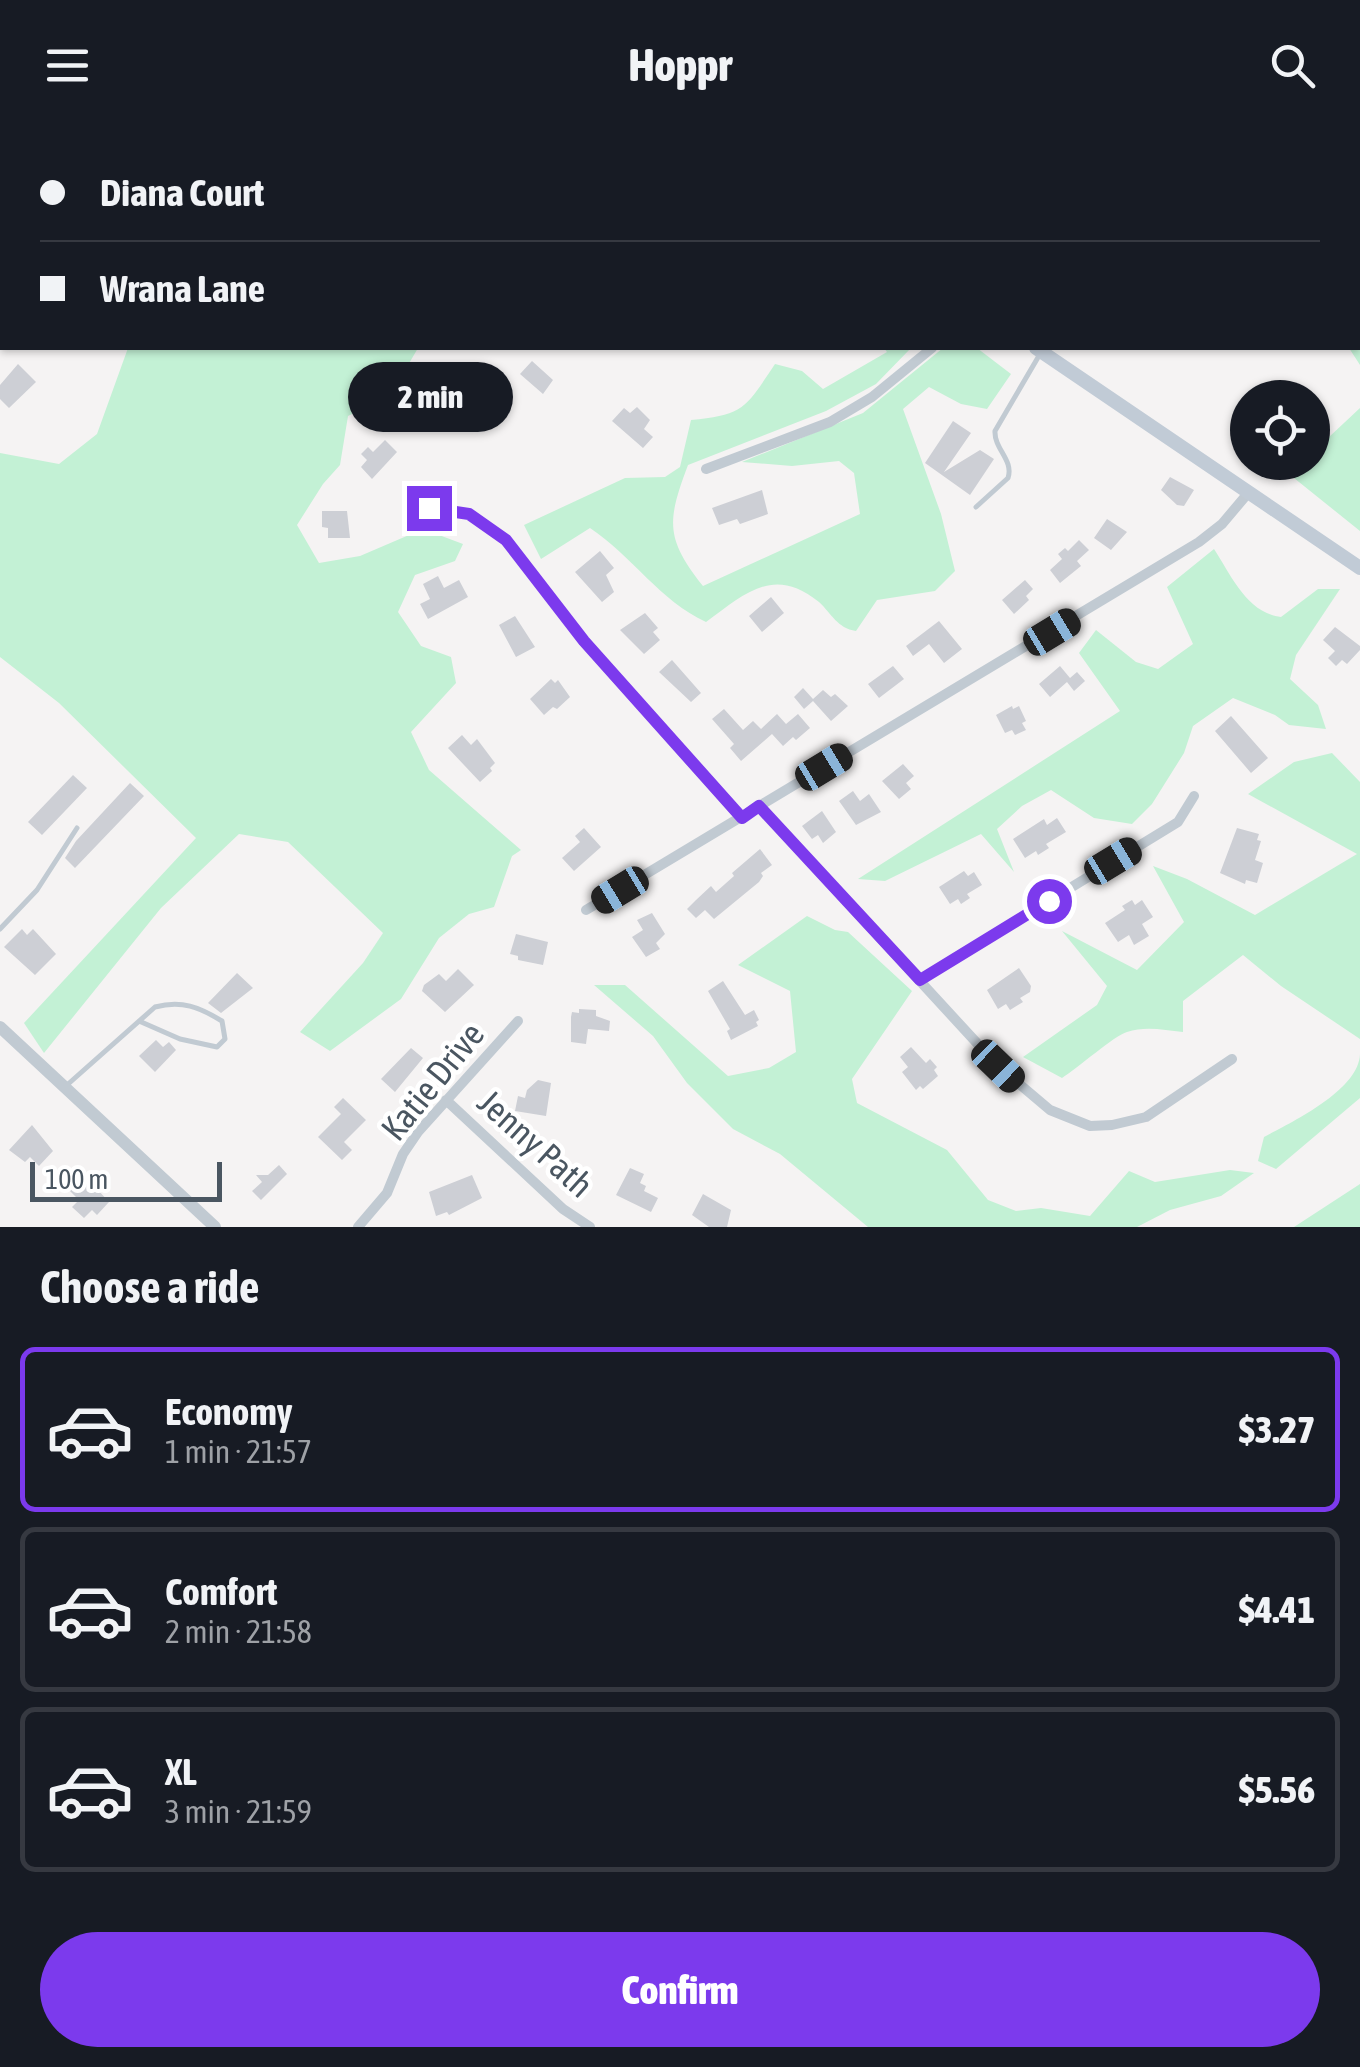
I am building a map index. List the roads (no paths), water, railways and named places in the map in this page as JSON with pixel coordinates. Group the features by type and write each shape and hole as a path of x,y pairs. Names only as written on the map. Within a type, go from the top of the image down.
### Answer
{"main road":[{"path":"1040,350 1360,568"}],"street":[{"path":"706,469 830,422 872,397 930,350"},
{"path":"586,910 1198,542 1222,524 1249,492"},
{"path":"429,508 469,514 506,540 584,641 742,818"},
{"path":"920,980 1178,822 1194,796"},
{"path":"759,806 998,1066 1050,1110 1070,1121 1090,1126 1112,1125 1146,1117 1232,1058"},
{"name":"Katie Drive","path":"358,1227 387,1193 403,1154 418,1132 518,1021"},
{"path":"0,1026 215,1227"},
{"name":"Jenny Path","path":"446,1100 563,1209 590,1227"}],"lane":[{"path":"976,507 1008,478 1010,466 994,440 995,431 1038,350"},
{"path":"0,929 36,890 77,828"},
{"path":"65,1087 155,1007 172,1002 198,1007 222,1022 225,1039 217,1047 200,1046 140,1021"}]}
